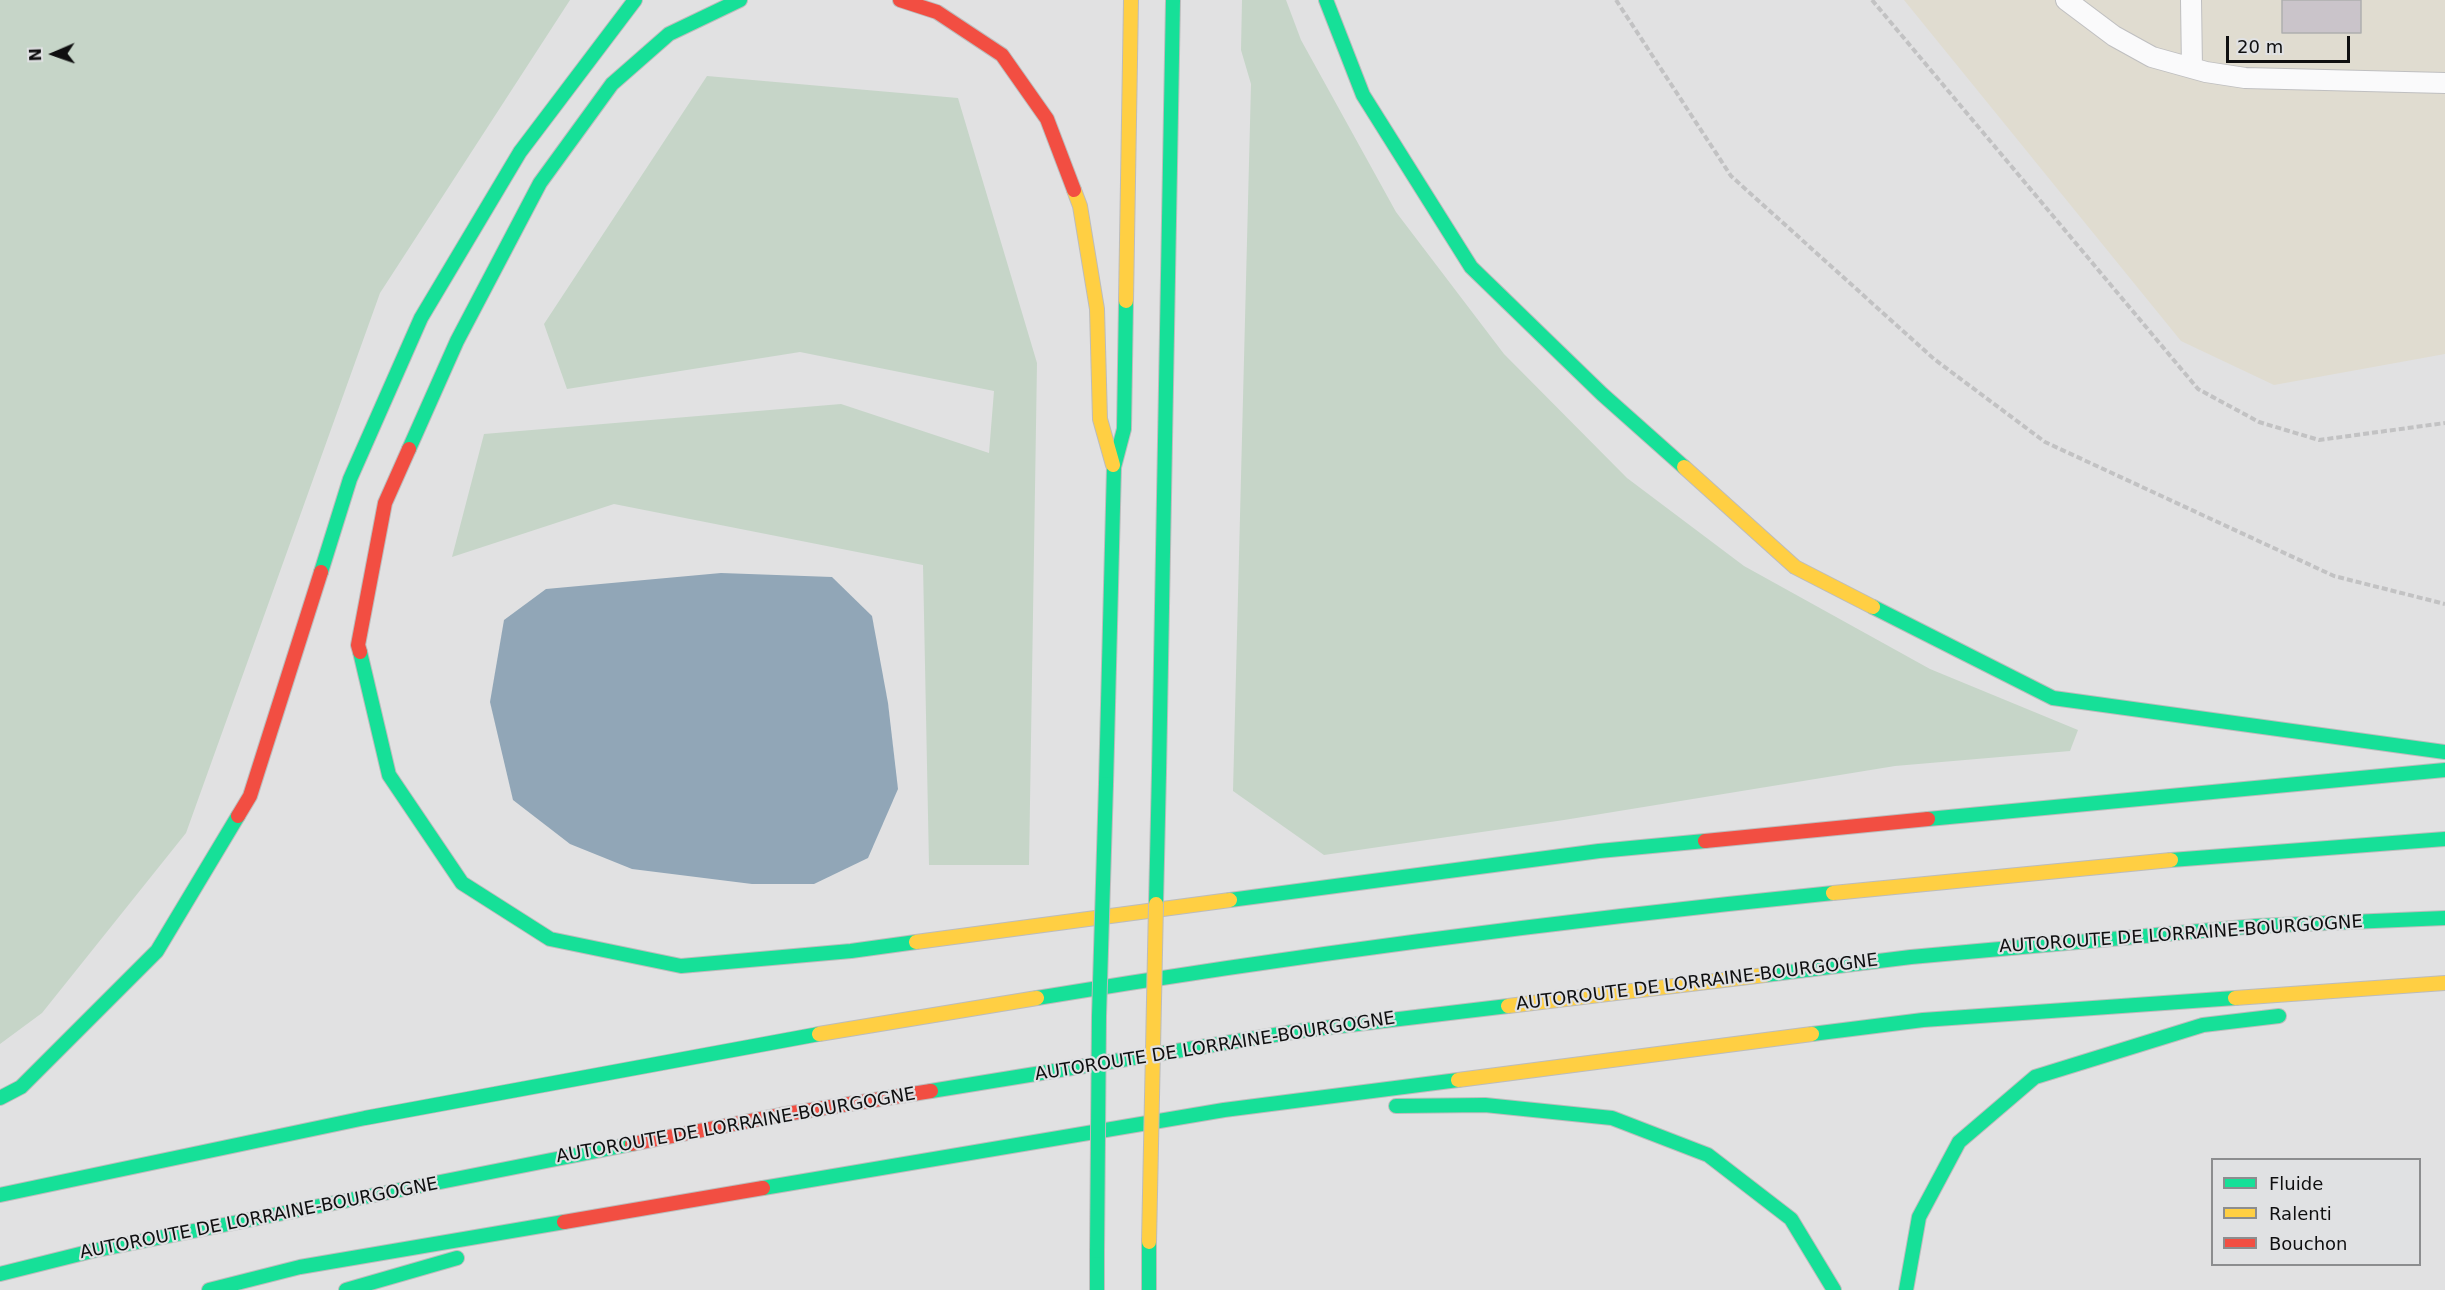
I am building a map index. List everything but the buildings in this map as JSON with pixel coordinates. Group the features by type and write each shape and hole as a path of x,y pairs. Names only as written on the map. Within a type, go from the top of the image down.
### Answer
{"highway":[{"path":"0,1098 21,1087 157,951 250,796 350,479 421,318 520,152 635,0"},
{"path":"740,0 669,34 612,84 540,183 457,341 386,503 358,645 389,776 462,883 550,939 681,966 851,951 1599,851 2445,770"},
{"path":"900,0 937,12 1002,55 1047,119 1080,207 1097,309 1100,419 1114,467"},
{"path":"1097,1290 1099,1016 1114,467 1124,429 1131,0"},
{"path":"1149,1290 1173,0"},
{"path":"1326,0 1363,95 1471,267 1602,394 1795,567 2053,698 2445,752"},
{"path":"0,1195 389,1112 760,1042 1040,995 1284,959 1558,923 1901,884 2252,852 2445,839"},
{"name":"AUTOROUTE DE LORRAINE-BOURGOGNE","path":"0,1274 92,1251 780,1115 1299,1031 1911,957 2256,926 2445,918"},
{"path":"209,1290 300,1267 626,1210 1250,1107 1923,1020 2445,983"},
{"path":"2422,999 2445,996"},
{"path":"1906,1290 1919,1217 1959,1142 2035,1077 2203,1025 2295,1014"},
{"path":"1250,1107 1485,1105 1612,1118 1708,1155 1791,1219 1834,1290"},
{"path":"492,1249 626,1210"},
{"path":"346,1290 469,1255"}],"lane":[{"path":"2067,0 2114,36 2152,57 2192,68 2245,78 2445,83"},
{"path":"2191,0 2192,68"}],"path":[{"path":"1616,0 1731,176 1934,359 2045,442 2334,576 2445,604"},
{"path":"1872,0 2198,389 2259,422 2319,440 2445,423"}],"shaded area":[{"path":"1904,0 2445,0 2445,354 2274,385 2181,341"}],"green space":[{"path":"0,0 570,0 380,293 186,833 42,1013 0,1044"},
{"path":"1242,0 1286,0 1301,40 1396,212 1504,354 1627,478 1744,566 1930,669 2078,730 2070,751 1895,766 1564,820 1324,855 1233,791 1251,84 1241,50"},
{"path":"707,76 958,98 1037,363 1029,865 929,865 923,565 614,504 452,557 484,434 841,404 989,453 994,391 800,352 567,389 544,324"}],"water":[{"path":"721,573 832,577 872,616 888,703 898,789 868,858 814,884 752,884 632,869 570,844 513,800 490,702 504,620 546,589"}],"traffic: fast":[{"path":"321,572 350,479 421,318 520,152 635,0"},
{"path":"409,449 457,341 540,183 612,84 669,34 740,0"},
{"path":"1159,772 1173,0"},
{"path":"1326,0 1363,95 1471,267 1602,394 1684,467"},
{"path":"1106,784 1114,467 1124,429 1126,301"},
{"path":"1873,607 2053,698 2445,752"},
{"path":"360,652 389,775 462,883 550,939 681,966 851,951 916,942"},
{"path":"1928,819 2445,770"},
{"path":"1156,904 1159,772"},
{"path":"1097,1251 1099,1016 1106,784"},
{"path":"0,1098 21,1087 157,951 238,816"},
{"path":"2171,860 2445,839"},
{"path":"1230,900 1599,851 1705,841"},
{"path":"1037,998 1434,939 1833,893"},
{"path":"1765,975 1911,957 2256,926 2445,918"},
{"path":"1812,1034 1923,1020 2235,998"},
{"path":"931,1091 1299,1031 1508,1006"},
{"path":"1906,1290 1919,1217 1959,1142 2035,1077 2203,1025 2279,1016"},
{"path":"0,1195 365,1118 819,1034"},
{"path":"763,1188 1224,1110 1458,1080"},
{"path":"1396,1106 1485,1105 1612,1118 1708,1155 1791,1219 1834,1290"},
{"path":"0,1274 92,1251 632,1144"},
{"path":"209,1290 300,1267 564,1222"},
{"path":"1149,1242 1149,1290"},
{"path":"1097,1251 1097,1290"},
{"path":"346,1290 457,1258"}],"traffic: slow":[{"path":"1126,301 1131,0"},
{"path":"1074,190 1080,206 1097,309 1100,419 1113,465"},
{"path":"1684,467 1795,567 1873,607"},
{"path":"1833,893 2171,860"},
{"path":"916,942 1230,900"},
{"path":"1149,1242 1156,904"},
{"path":"1508,1006 1765,975"},
{"path":"2235,998 2445,983"},
{"path":"819,1034 1037,998"},
{"path":"1458,1080 1812,1034"}],"traffic: jam":[{"path":"900,0 937,12 1002,55 1047,119 1074,190"},
{"path":"360,652 358,645 385,503 409,449"},
{"path":"238,816 250,796 321,572"},
{"path":"1705,841 1928,819"},
{"path":"632,1144 780,1115 931,1091"},
{"path":"564,1222 763,1188"}]}
